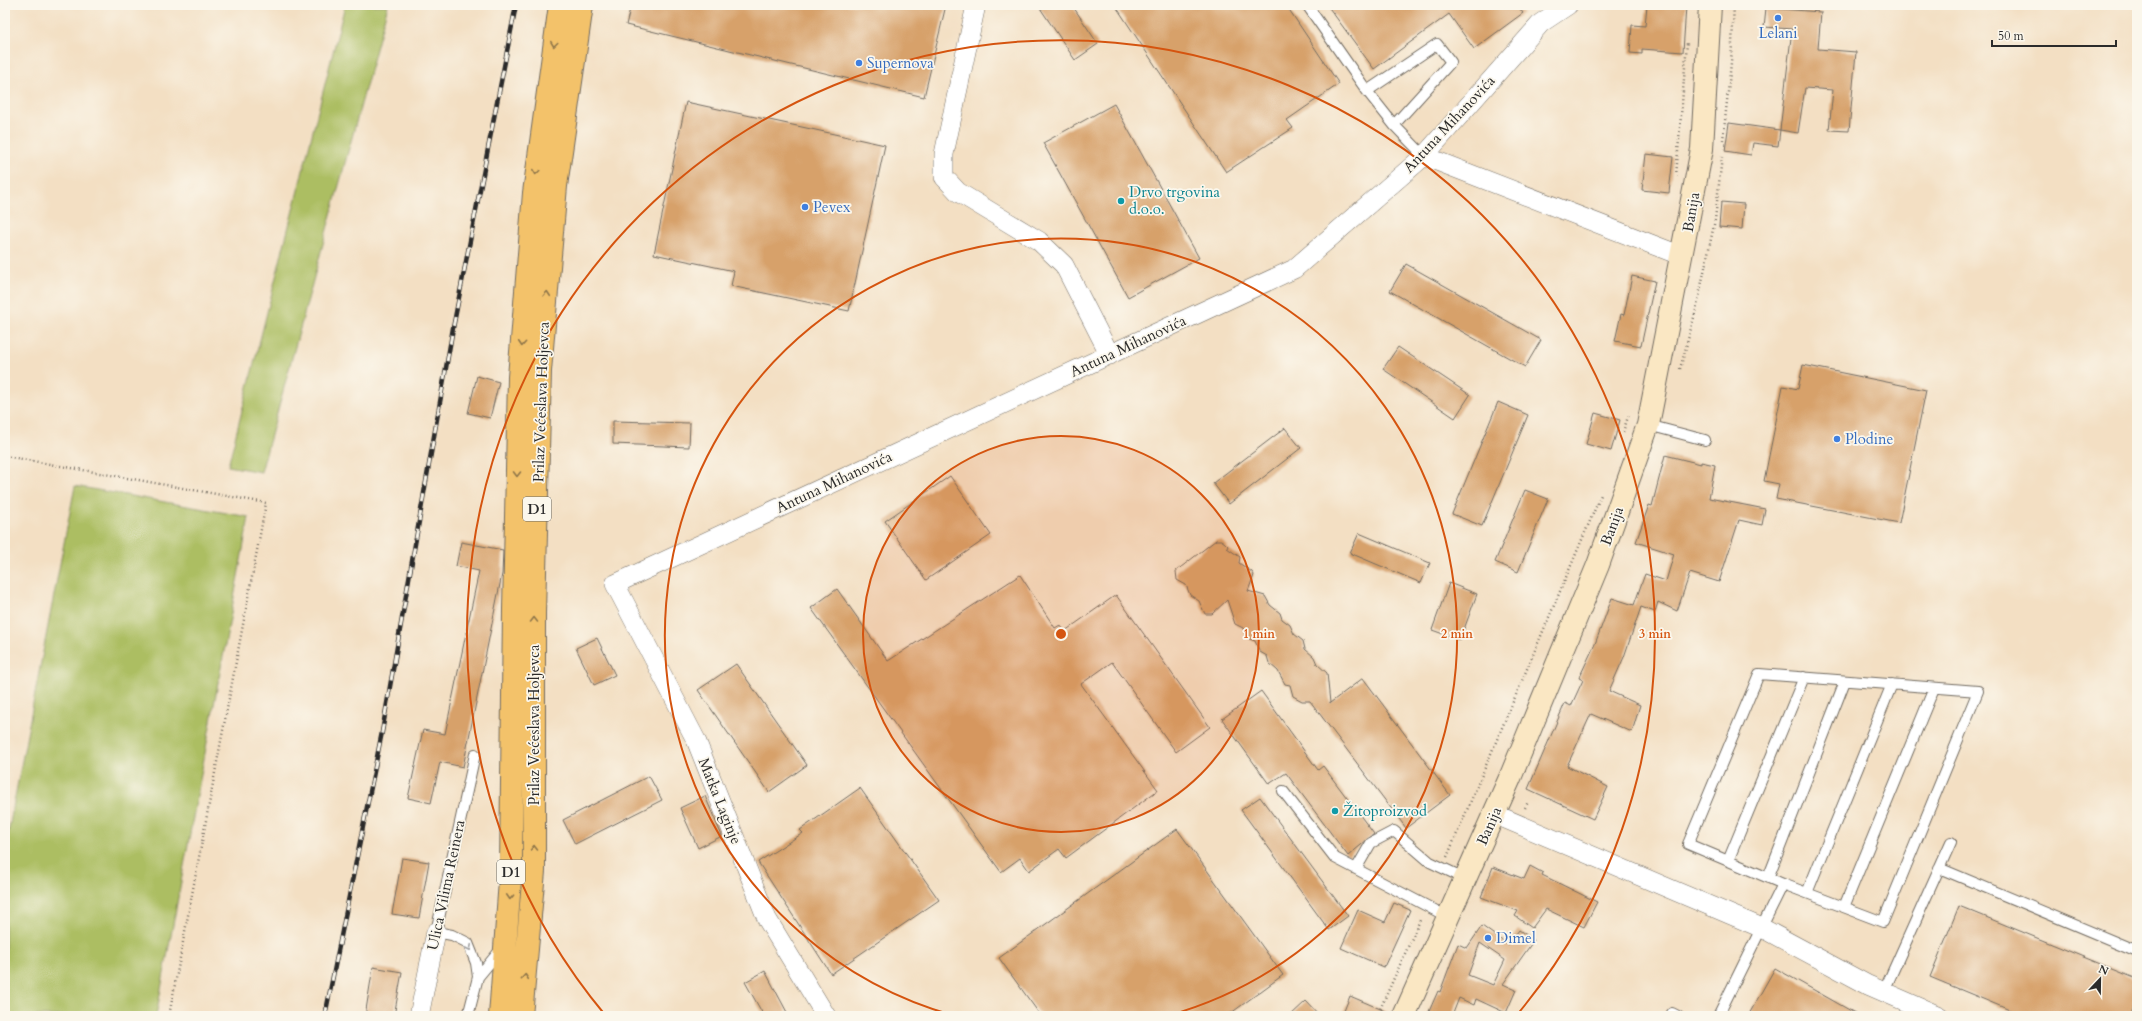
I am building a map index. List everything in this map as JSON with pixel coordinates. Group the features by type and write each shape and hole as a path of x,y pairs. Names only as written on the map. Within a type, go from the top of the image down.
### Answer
{"highway":[{"name":"Prilaz Većeslava Holjevca","path":"500,1016 507,942 511,866 519,377 534,193 560,5"},
{"name":"Prilaz Većeslava Holjevca","path":"521,1016 534,871 535,605 540,372 556,186 582,5"}],"main road":[{"name":"Banija","path":"1404,1016 1494,814 1598,565 1648,425 1702,149 1710,5"}],"street":[{"path":"976,5 944,154 944,177 958,192 1039,241 1064,264 1110,355"},
{"name":"Antuna Mihanovića","path":"615,584 1294,269 1424,156 1541,23 1568,5"},
{"path":"1424,156 1682,256"},
{"name":"Matka Laginje","path":"615,584 696,740 767,919 826,1016"},
{"path":"1494,814 1762,928 1884,992 1939,1016"},
{"name":"Ulica Vilima Reinera","path":"419,1016 436,932"}],"lane":[{"path":"1307,5 1367,91 1394,125 1424,156"},
{"path":"1367,91 1437,44 1451,62 1394,125"},
{"path":"1648,425 1705,440"},
{"path":"1759,674 1804,677 1978,691 1883,922 1782,884 1688,844 1759,674"},
{"path":"1728,861 1804,677"},
{"path":"1768,878 1845,681"},
{"path":"1807,893 1892,684"},
{"path":"1844,907 1934,688"},
{"name":"Ulica Vilima Reinera","path":"436,932 474,754"},
{"path":"1283,791 1335,858 1448,917"},
{"path":"1356,869 1371,843 1394,831 1430,862 1466,879"},
{"path":"1884,992 1951,842"},
{"path":"1939,868 2137,951"},
{"path":"1718,1016 1782,884"},
{"path":"436,932 452,935 468,943 476,963 478,977 468,1016"},
{"path":"478,977 507,942"}],"path":[{"path":"1676,179 1688,37"},
{"path":"1622,437 1631,409"},
{"path":"5,456 266,503 169,1016"},
{"path":"1448,854 1601,494"},
{"path":"1377,1016 1420,919"}],"green space":[{"path":"345,5 388,5 261,472 228,466"},
{"path":"75,486 249,517 156,1016 5,1016 5,849"}],"building":[{"name":"Supernova","path":"631,5 946,5 924,97 626,25"},
{"path":"1038,5 1072,5 1098,44 1075,60"},
{"path":"1115,5 1286,5 1339,84 1287,120 1293,128 1226,172"},
{"path":"1327,5 1517,5 1523,13 1474,49 1449,14 1374,69"},
{"path":"1647,5 1686,6 1683,52 1642,49 1642,54 1630,53 1632,25 1645,26"},
{"path":"1766,8 1821,12 1818,49 1856,52 1849,131 1829,130 1833,90 1805,88 1798,133 1780,130 1792,29 1764,27"},
{"name":"Pevex","path":"686,102 885,145 849,311 731,286 734,271 654,254"},
{"name":"Drvo trgovina d.o.o.","path":"1114,104 1199,258 1128,297 1043,143"},
{"path":"1729,123 1780,130 1778,146 1753,143 1751,155 1725,151"},
{"path":"1646,154 1673,157 1669,193 1642,190"},
{"path":"1721,202 1744,204 1742,229 1719,227"},
{"path":"1406,264 1541,340 1525,367 1390,291"},
{"path":"1632,276 1655,281 1641,346 1615,341 1621,314 1624,315"},
{"path":"1398,347 1470,395 1455,418 1383,369"},
{"path":"1803,365 1926,390 1899,523 1776,499 1779,484 1764,481 1783,386 1798,389"},
{"path":"477,376 499,382 490,418 468,413"},
{"path":"1498,402 1528,415 1482,526 1452,514"},
{"path":"1595,413 1620,420 1611,451 1586,444"},
{"path":"613,421 690,423 689,447 613,444"},
{"path":"1285,428 1301,448 1229,504 1213,483"},
{"path":"1665,455 1701,464 1701,462 1715,465 1709,498 1765,509 1762,525 1739,520 1719,582 1690,573 1677,611 1658,602 1655,612 1641,607 1624,657 1609,691 1640,705 1632,732 1591,714 1567,766 1608,787 1593,819 1528,789 1565,703 1571,706 1583,680 1579,678 1595,644 1612,598 1634,605 1645,574 1666,581 1674,554 1636,542 1649,505 1652,506"},
{"path":"950,476 991,535 926,580 885,521"},
{"path":"1525,490 1548,499 1518,572 1495,562"},
{"path":"1359,533 1430,563 1421,583 1350,553"},
{"path":"1216,540 1221,540 1225,543 1228,546 1227,548 1240,557 1239,563 1254,575 1248,591 1265,596 1270,605 1280,613 1282,619 1290,625 1294,634 1303,641 1305,649 1314,657 1317,664 1327,673 1330,703 1363,678 1450,795 1406,828 1310,701 1302,701 1293,696 1290,685 1285,684 1278,671 1269,663 1267,656 1260,652 1255,641 1247,638 1243,628 1235,624 1227,600 1212,614 1205,614 1199,601 1190,595 1186,585 1177,580 1176,571"},
{"path":"461,542 503,550 502,574 463,767 440,762 431,803 408,798 423,730 445,734 479,571 456,566"},
{"path":"1020,575 1055,628 1060,625 1065,631 1116,595 1210,727 1176,752 1112,662 1081,684 1158,790 1066,858 1059,849 1029,871 1020,858 1001,872 811,608 837,589 888,661"},
{"path":"1449,583 1477,594 1460,640 1432,630"},
{"path":"597,638 615,675 594,685 576,648"},
{"path":"736,664 807,765 769,792 698,690"},
{"path":"1261,691 1318,770 1323,766 1374,834 1348,856 1286,773 1269,784 1222,719"},
{"path":"649,776 662,800 575,844 563,820"},
{"path":"860,788 939,900 831,974 758,862 803,833 800,830"},
{"path":"705,796 722,836 698,848 680,808"},
{"path":"1260,797 1348,916 1329,930 1241,810"},
{"path":"1177,829 1283,975 1227,1016 1041,1016 999,958"},
{"path":"402,858 429,862 419,918 392,914"},
{"path":"1530,866 1543,873 1542,875 1597,902 1584,927 1546,909 1532,928 1515,916 1518,911 1481,897 1493,867 1524,879"},
{"path":"1394,903 1410,910 1384,967 1341,948 1358,910 1385,922"},
{"path":"1959,906 2137,979 2137,1000 2130,1016 2024,1016 1930,977"},
{"path":"1482,926 1508,945 1519,930 1534,940 1503,984 1516,990 1506,1013 1476,999 1474,1005 1459,998 1452,1016 1427,1016 1438,991 1440,992 1458,944 1467,948","holes":["1480,943 1505,960 1493,985 1468,975"]},
{"path":"373,967 402,972 394,1016 365,1016"},
{"path":"1775,968 1860,1016 1748,1016"},
{"path":"765,971 789,1016 764,1016 745,982"},
{"path":"1350,996 1392,1014 1392,1016 1342,1016"},
{"path":"1306,1001 1320,1016 1290,1016"}],"railway":[{"path":"325,1016 382,732 453,328 516,5"}],"place":[{"name":"Lelani","path":"1778,18"},
{"name":"Supernova","path":"859,63"},
{"name":"Drvo trgovina d.o.o.","path":"1121,201"},
{"name":"Pevex","path":"805,207"},
{"name":"Plodine","path":"1837,439"},
{"name":"Žitoproizvod","path":"1335,811"},
{"name":"Dimel","path":"1488,938"}]}
